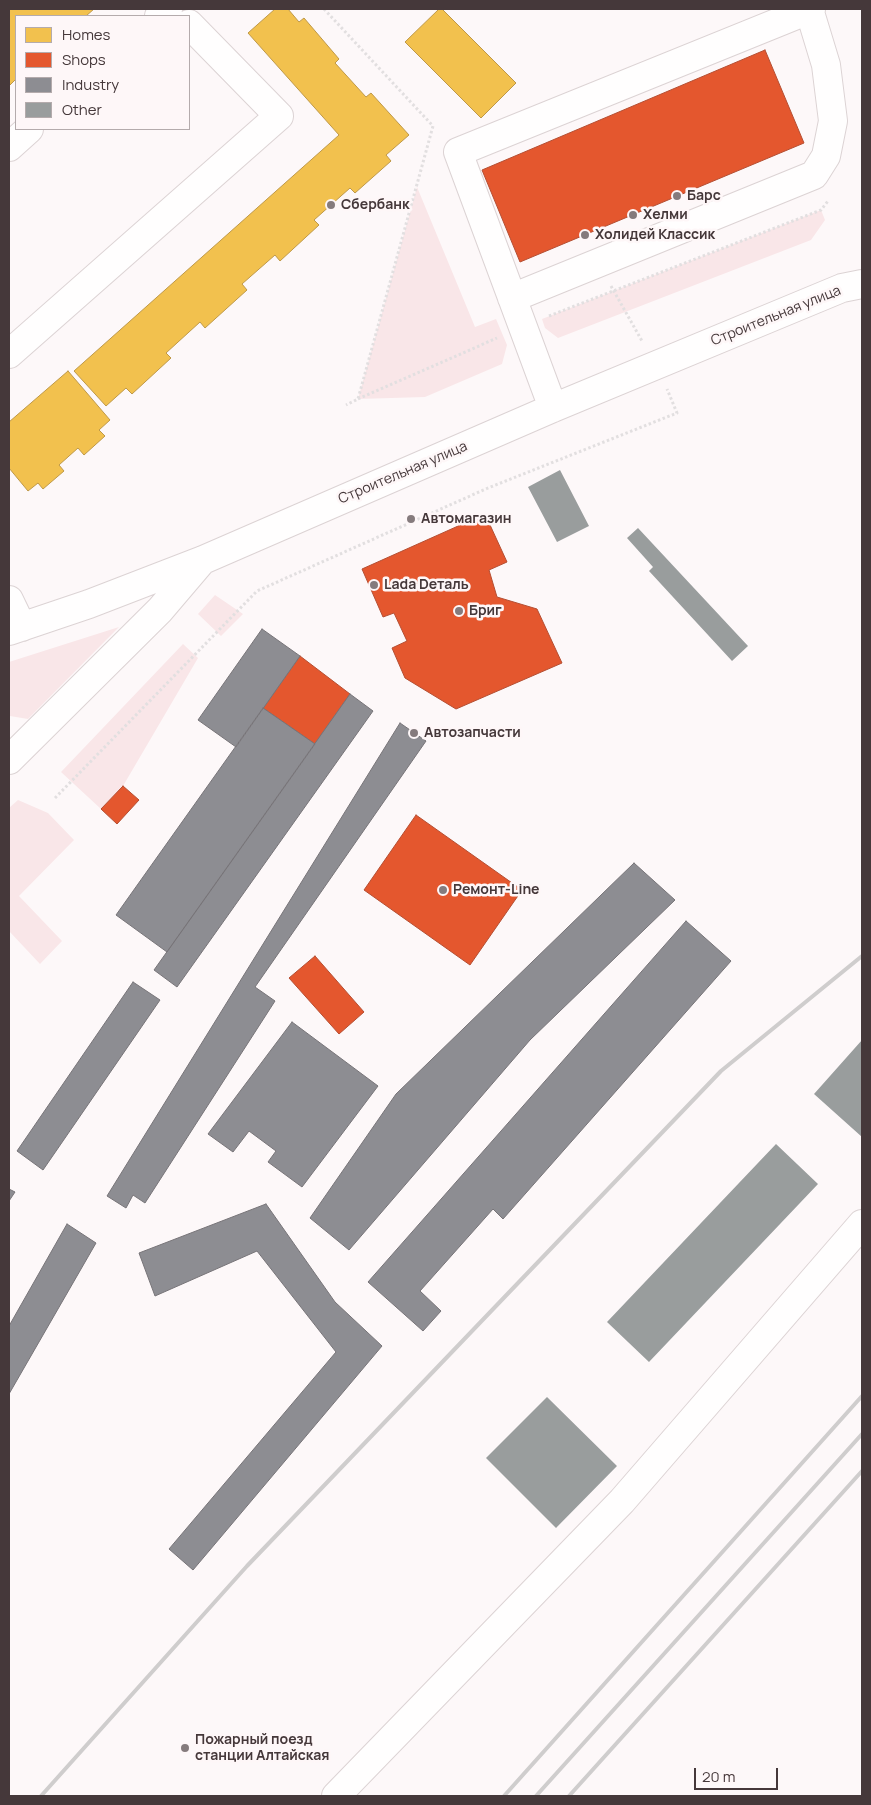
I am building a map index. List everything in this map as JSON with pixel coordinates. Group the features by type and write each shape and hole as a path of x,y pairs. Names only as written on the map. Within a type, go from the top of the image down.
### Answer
{"street":[{"path":"512,298 814,175 826,156 833,122 826,65 809,9 458,152 512,298 553,408"},
{"path":"9,354 279,116 190,25"},
{"path":"9,147 28,130"},
{"name":"Строительная улица","path":"10,754 160,610 203,560 553,408 842,288 862,284"},
{"path":"9,600 16,629 89,604 203,560"},
{"path":"336,1796 622,1501 862,1224"}],"path":[{"path":"324,9 433,126 358,399 346,405"},
{"path":"54,798 257,591 488,488 677,413 657,366 613,291 602,262"}],"shaded area":[{"path":"417,187 475,327 496,319 507,345 502,364 425,397 358,399"},
{"path":"821,210 825,220 811,240 558,338 545,328 542,319"},
{"path":"215,595 243,614 221,636 198,614"},
{"path":"119,627 28,719 10,716 9,662"},
{"path":"183,644 198,658 123,786 101,809 61,772"},
{"path":"18,800 48,813 74,840 19,896 62,941 40,964 9,931 9,808"}],"building: Homes":[{"path":"9,9 94,9 87,15 15,15 15,80 9,86"},
{"path":"275,9 288,9 299,22 304,18 339,59 335,63 366,97 371,93 409,135 386,155 391,161 355,193 350,188 314,220 319,225 280,261 275,255 242,284 247,290 205,328 200,322 166,353 171,358 132,394 126,388 106,406 74,371 339,135 248,33"},
{"path":"439,9 442,9 516,83 481,118 405,42"},
{"path":"68,371 110,420 99,430 105,436 84,455 78,448 59,465 64,471 43,489 38,483 28,491 9,468 9,422"}],"building: Shops":[{"path":"765,50 804,143 520,262 482,170"},
{"name":"Бриг","path":"485,514 507,562 489,570 497,597 537,609 562,663 456,709 405,678 392,648 407,641 394,613 383,617 362,569"},
{"path":"300,656 350,694 315,744 263,708"},
{"path":"123,786 139,800 117,824 101,809"},
{"name":"Ремонт-Line","path":"416,815 522,890 470,965 364,890"},
{"path":"315,956 364,1012 339,1034 289,978"}],"building: Industry":[{"path":"262,629 300,656 236,747 198,720"},
{"path":"350,694 373,711 177,987 154,970"},
{"path":"263,708 315,744 167,952 116,915"},
{"path":"400,723 426,741 255,987 275,1001 145,1203 133,1195 126,1208 107,1196"},
{"path":"634,863 675,900 530,1040 349,1250 310,1218 396,1094"},
{"path":"686,921 731,961 503,1219 493,1209 420,1291 441,1311 423,1331 368,1282"},
{"path":"133,982 160,1000 43,1170 17,1151"},
{"path":"292,1022 378,1086 302,1187 268,1162 276,1151 249,1131 233,1152 208,1134"},
{"path":"9,1189 15,1192 9,1201"},
{"path":"266,1204 335,1302 382,1346 193,1570 169,1549 336,1352 257,1251 155,1296 139,1253"},
{"path":"67,1224 96,1243 9,1394 9,1326"}],"building: Other":[{"path":"560,470 589,526 557,542 528,487"},
{"path":"638,528 748,646 732,661 649,571 653,567 627,538"},
{"path":"862,1040 862,1137 814,1094"},
{"path":"776,1144 818,1184 649,1362 607,1322"},
{"path":"547,1397 617,1466 556,1528 486,1458"}],"railway":[{"path":"41,1796 247,1566 721,1071 862,956"},
{"path":"504,1796 862,1396"},
{"path":"536,1796 862,1434"},
{"path":"569,1796 862,1471"}],"place":[{"name":"Барс","path":"677,196"},
{"name":"Сбербанк","path":"331,205"},
{"name":"Хелми","path":"633,215"},
{"name":"Холидей Классик","path":"585,235"},
{"name":"Автомагазин","path":"411,519"},
{"name":"Lada Dеталь","path":"374,585"},
{"name":"Бриг","path":"459,611"},
{"name":"Автозапчасти","path":"414,733"},
{"name":"Ремонт-Line","path":"443,890"},
{"name":"Пожарный поезд станции Алтайская","path":"185,1748"}]}
